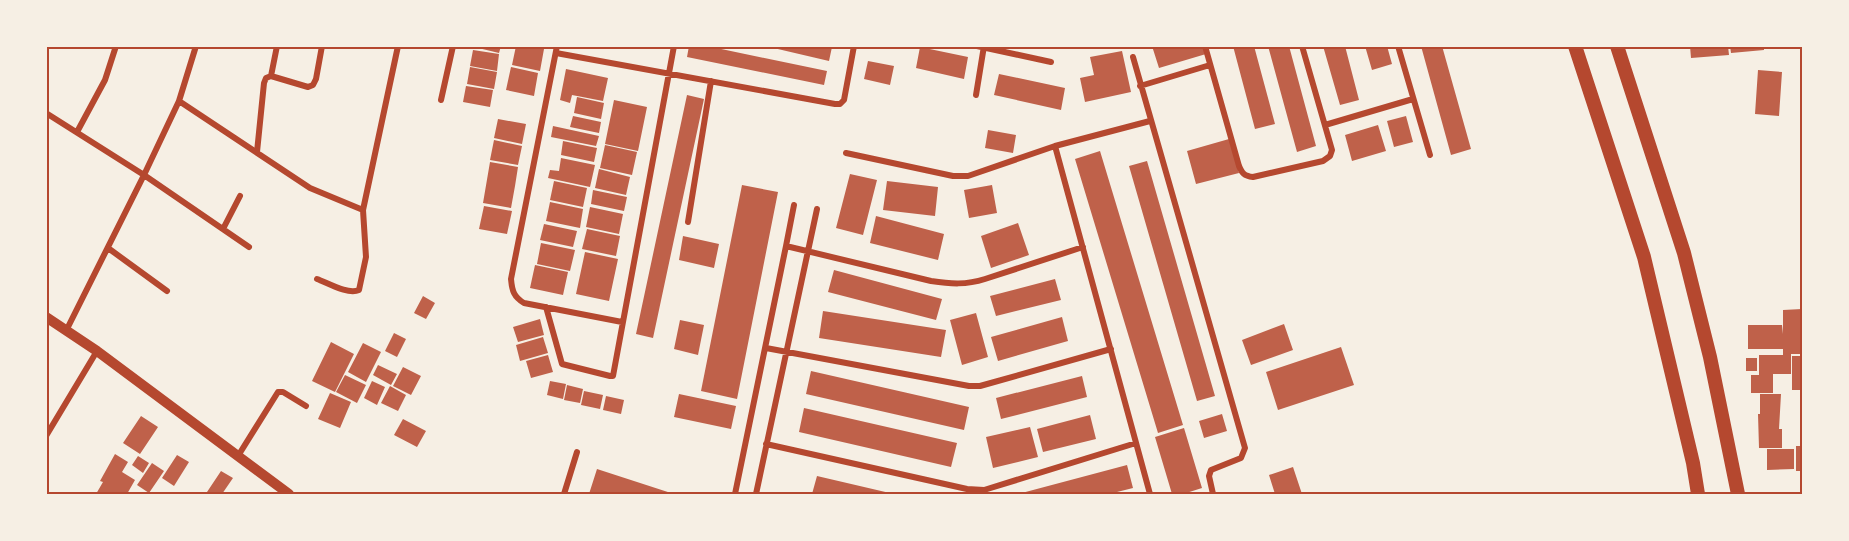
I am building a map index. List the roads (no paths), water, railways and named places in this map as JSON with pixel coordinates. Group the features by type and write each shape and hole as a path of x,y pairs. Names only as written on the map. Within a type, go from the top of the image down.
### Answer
{"highway":[{"path":"1575,46 1644,257 1693,463 1698,495"},
{"path":"1617,46 1684,253 1710,357 1738,495"}],"main road":[{"path":"46,317 97,351 289,495"}],"street":[{"path":"77,132 105,80 116,46"},
{"path":"66,331 144,175 178,101 196,46"},
{"path":"271,76 278,46"},
{"path":"257,152 266,78 271,76 308,87 313,85 321,46"},
{"path":"317,279 350,291 359,290 366,257 363,210 398,46"},
{"path":"441,100 453,46"},
{"path":"546,307 562,364 613,376 674,46"},
{"path":"622,322 524,303 514,296 512,288 511,279 556,50 669,74 836,104 841,103 844,99 854,46"},
{"path":"1205,46 1239,166 1242,173 1253,177 1327,159 1332,150 1302,46"},
{"path":"1398,46 1430,155"},
{"path":"976,95 981,47 1051,62"},
{"path":"1132,57 1245,448 1241,458 1211,470 1209,476 1214,495"},
{"path":"1140,86 1210,65"},
{"path":"688,222 711,81"},
{"path":"1325,125 1413,99"},
{"path":"178,101 310,188 363,210"},
{"path":"46,113 144,175 249,247"},
{"path":"846,153 962,177 1055,146 1150,121"},
{"path":"1055,146 1150,495"},
{"path":"223,229 240,196"},
{"path":"735,495 794,205"},
{"path":"756,495 817,209"},
{"path":"786,246 952,285 969,284 1083,247"},
{"path":"108,248 166,291"},
{"path":"766,348 969,386 980,386 1111,350"},
{"path":"46,436 97,351"},
{"path":"238,456 278,392 283,392 306,406"},
{"path":"766,444 967,489 984,490 1136,443"},
{"path":"564,495 578,453"}]}
